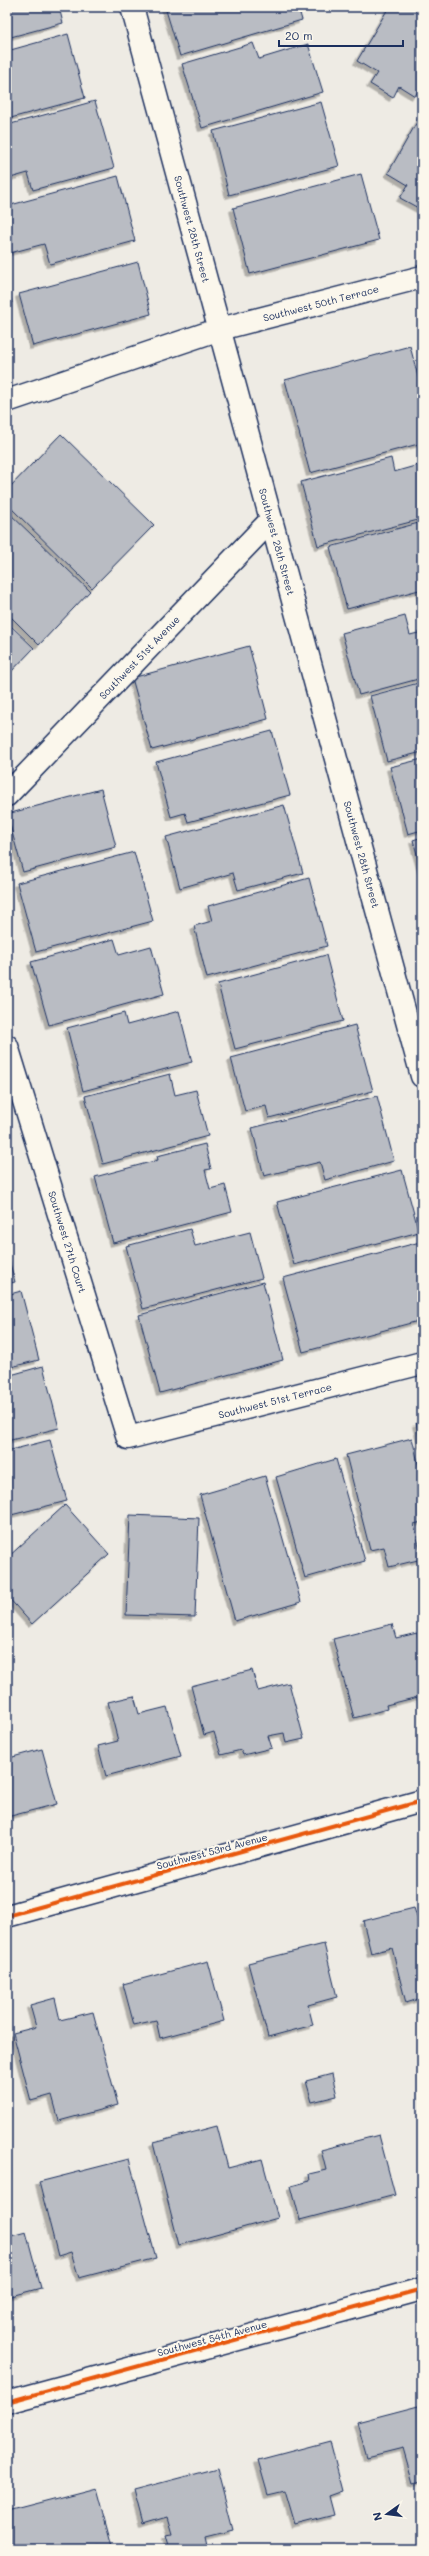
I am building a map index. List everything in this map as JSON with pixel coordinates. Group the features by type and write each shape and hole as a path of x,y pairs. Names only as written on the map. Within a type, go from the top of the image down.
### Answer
{"street":[{"name":"Southwest 28th Street","path":"132,7 422,1076"},
{"name":"Southwest 50th Terrace","path":"7,401 220,329 422,277"},
{"name":"Southwest 51st Avenue","path":"7,795 271,520"},
{"name":"Southwest 27th Court","path":"7,1046 128,1438"},
{"name":"Southwest 51st Terrace","path":"128,1438 422,1363"},
{"name":"Southwest 53rd Avenue","path":"7,1916 422,1801"},
{"name":"Southwest 54th Avenue","path":"7,2402 422,2289"}],"building":[{"path":"7,7 59,7 63,23 7,38"},
{"path":"165,7 298,7 302,20 180,56"},
{"path":"389,7 422,7 422,85 415,96 399,86 393,98 370,84 377,73 357,61"},
{"path":"68,34 85,98 7,119 7,51"},
{"path":"253,43 259,59 308,44 323,92 202,128 182,64"},
{"path":"95,101 114,168 33,190 28,173 7,179 7,125"},
{"path":"321,102 339,166 229,195 213,131"},
{"path":"422,113 422,210 400,198 408,185 388,173"},
{"path":"361,174 379,240 250,274 233,208"},
{"path":"118,176 135,241 50,264 44,244 10,253 7,244 7,206"},
{"path":"138,262 151,314 33,346 19,294"},
{"path":"7,286 12,303 7,304"},
{"path":"410,346 422,392 422,443 310,473 285,380"},
{"path":"61,434 154,525 92,588 7,504 7,490"},
{"path":"391,458 394,472 422,464 422,519 318,546 301,482"},
{"path":"7,511 90,591 39,645 7,613"},
{"path":"422,522 422,602 419,590 347,609 330,547"},
{"path":"405,616 410,635 422,632 422,678 359,695 342,633"},
{"path":"7,622 34,648 7,676"},
{"path":"249,646 268,719 152,750 132,678"},
{"path":"422,682 422,752 387,761 370,696"},
{"path":"272,731 290,795 188,822 185,813 171,817 156,762"},
{"path":"422,759 422,830 408,834 390,767"},
{"path":"101,789 116,847 23,872 7,814"},
{"path":"284,805 303,873 238,890 233,873 180,888 166,837"},
{"path":"422,837 422,872 413,840"},
{"path":"134,852 153,921 36,952 17,883"},
{"path":"309,878 327,946 207,978 194,926 212,921 208,906"},
{"path":"114,939 119,955 151,946 164,994 49,1025 31,962"},
{"path":"326,955 343,1021 235,1049 218,984"},
{"path":"179,1011 192,1062 83,1091 67,1028 124,1013 127,1025"},
{"path":"355,1025 373,1091 269,1118 266,1106 245,1111 231,1058"},
{"path":"170,1074 175,1095 196,1090 208,1136 103,1164 85,1096"},
{"path":"377,1096 394,1161 325,1180 320,1162 264,1176 252,1128"},
{"path":"205,1144 211,1169 205,1170 210,1189 225,1185 232,1212 113,1243 95,1177 158,1160 157,1156"},
{"path":"402,1170 419,1232 294,1265 277,1202"},
{"path":"190,1229 195,1246 250,1232 262,1278 143,1309 126,1246"},
{"path":"420,1242 422,1320 303,1352 283,1278"},
{"path":"7,1252 15,1282 7,1284"},
{"path":"263,1282 283,1360 160,1393 139,1315"},
{"path":"21,1291 39,1360 7,1368 7,1295"},
{"path":"43,1366 59,1428 7,1441 7,1376"},
{"path":"422,1422 422,1445 416,1423"},
{"path":"412,1438 422,1479 422,1522 414,1524 422,1559 389,1567 384,1547 370,1550 346,1455"},
{"path":"50,1440 67,1501 7,1516 7,1451"},
{"path":"336,1459 365,1561 305,1578 276,1477"},
{"path":"265,1476 301,1602 235,1621 200,1495"},
{"path":"65,1505 109,1554 32,1624 7,1596 7,1558"},
{"path":"130,1515 199,1518 195,1617 126,1615"},
{"path":"392,1624 396,1638 417,1633 422,1651 422,1696 386,1705 387,1709 354,1718 333,1639"},
{"path":"252,1670 258,1691 289,1683 304,1739 286,1743 284,1733 268,1736 272,1748 243,1755 241,1750 221,1755 214,1732 204,1735 191,1686"},
{"path":"134,1696 139,1714 167,1707 181,1756 106,1776 98,1746 118,1741 108,1702"},
{"path":"42,1749 57,1804 7,1817 7,1750 9,1758"},
{"path":"414,1908 422,1932 422,1998 406,2003 392,1948 371,1953 363,1921"},
{"path":"324,1944 337,1997 308,2005 313,2025 268,2037 248,1963"},
{"path":"208,1961 224,2021 160,2038 156,2020 134,2025 123,1984"},
{"path":"55,1998 60,2020 93,2012 118,2105 59,2121 52,2095 31,2101 13,2033 36,2027 30,2005"},
{"path":"332,2074 337,2096 312,2102 306,2081"},
{"path":"217,2126 228,2168 262,2159 278,2218 179,2245 153,2143"},
{"path":"379,2135 395,2195 300,2220 291,2186 310,2181 309,2174 326,2170 321,2150"},
{"path":"129,2159 156,2258 79,2278 71,2252 58,2256 39,2182"},
{"path":"26,2232 41,2288 7,2297 7,2237"},
{"path":"422,2405 422,2481 413,2483 403,2448 367,2457 357,2422"},
{"path":"330,2441 343,2491 329,2496 334,2515 295,2525 285,2491 268,2495 258,2460"},
{"path":"217,2468 233,2529 205,2536 208,2549 171,2549 167,2535 172,2534 167,2517 143,2524 134,2490"},
{"path":"96,2488 112,2547 7,2549 7,2511"}],"cycle path":[{"path":"7,1916 422,1801"},
{"path":"7,2402 422,2289"}]}
